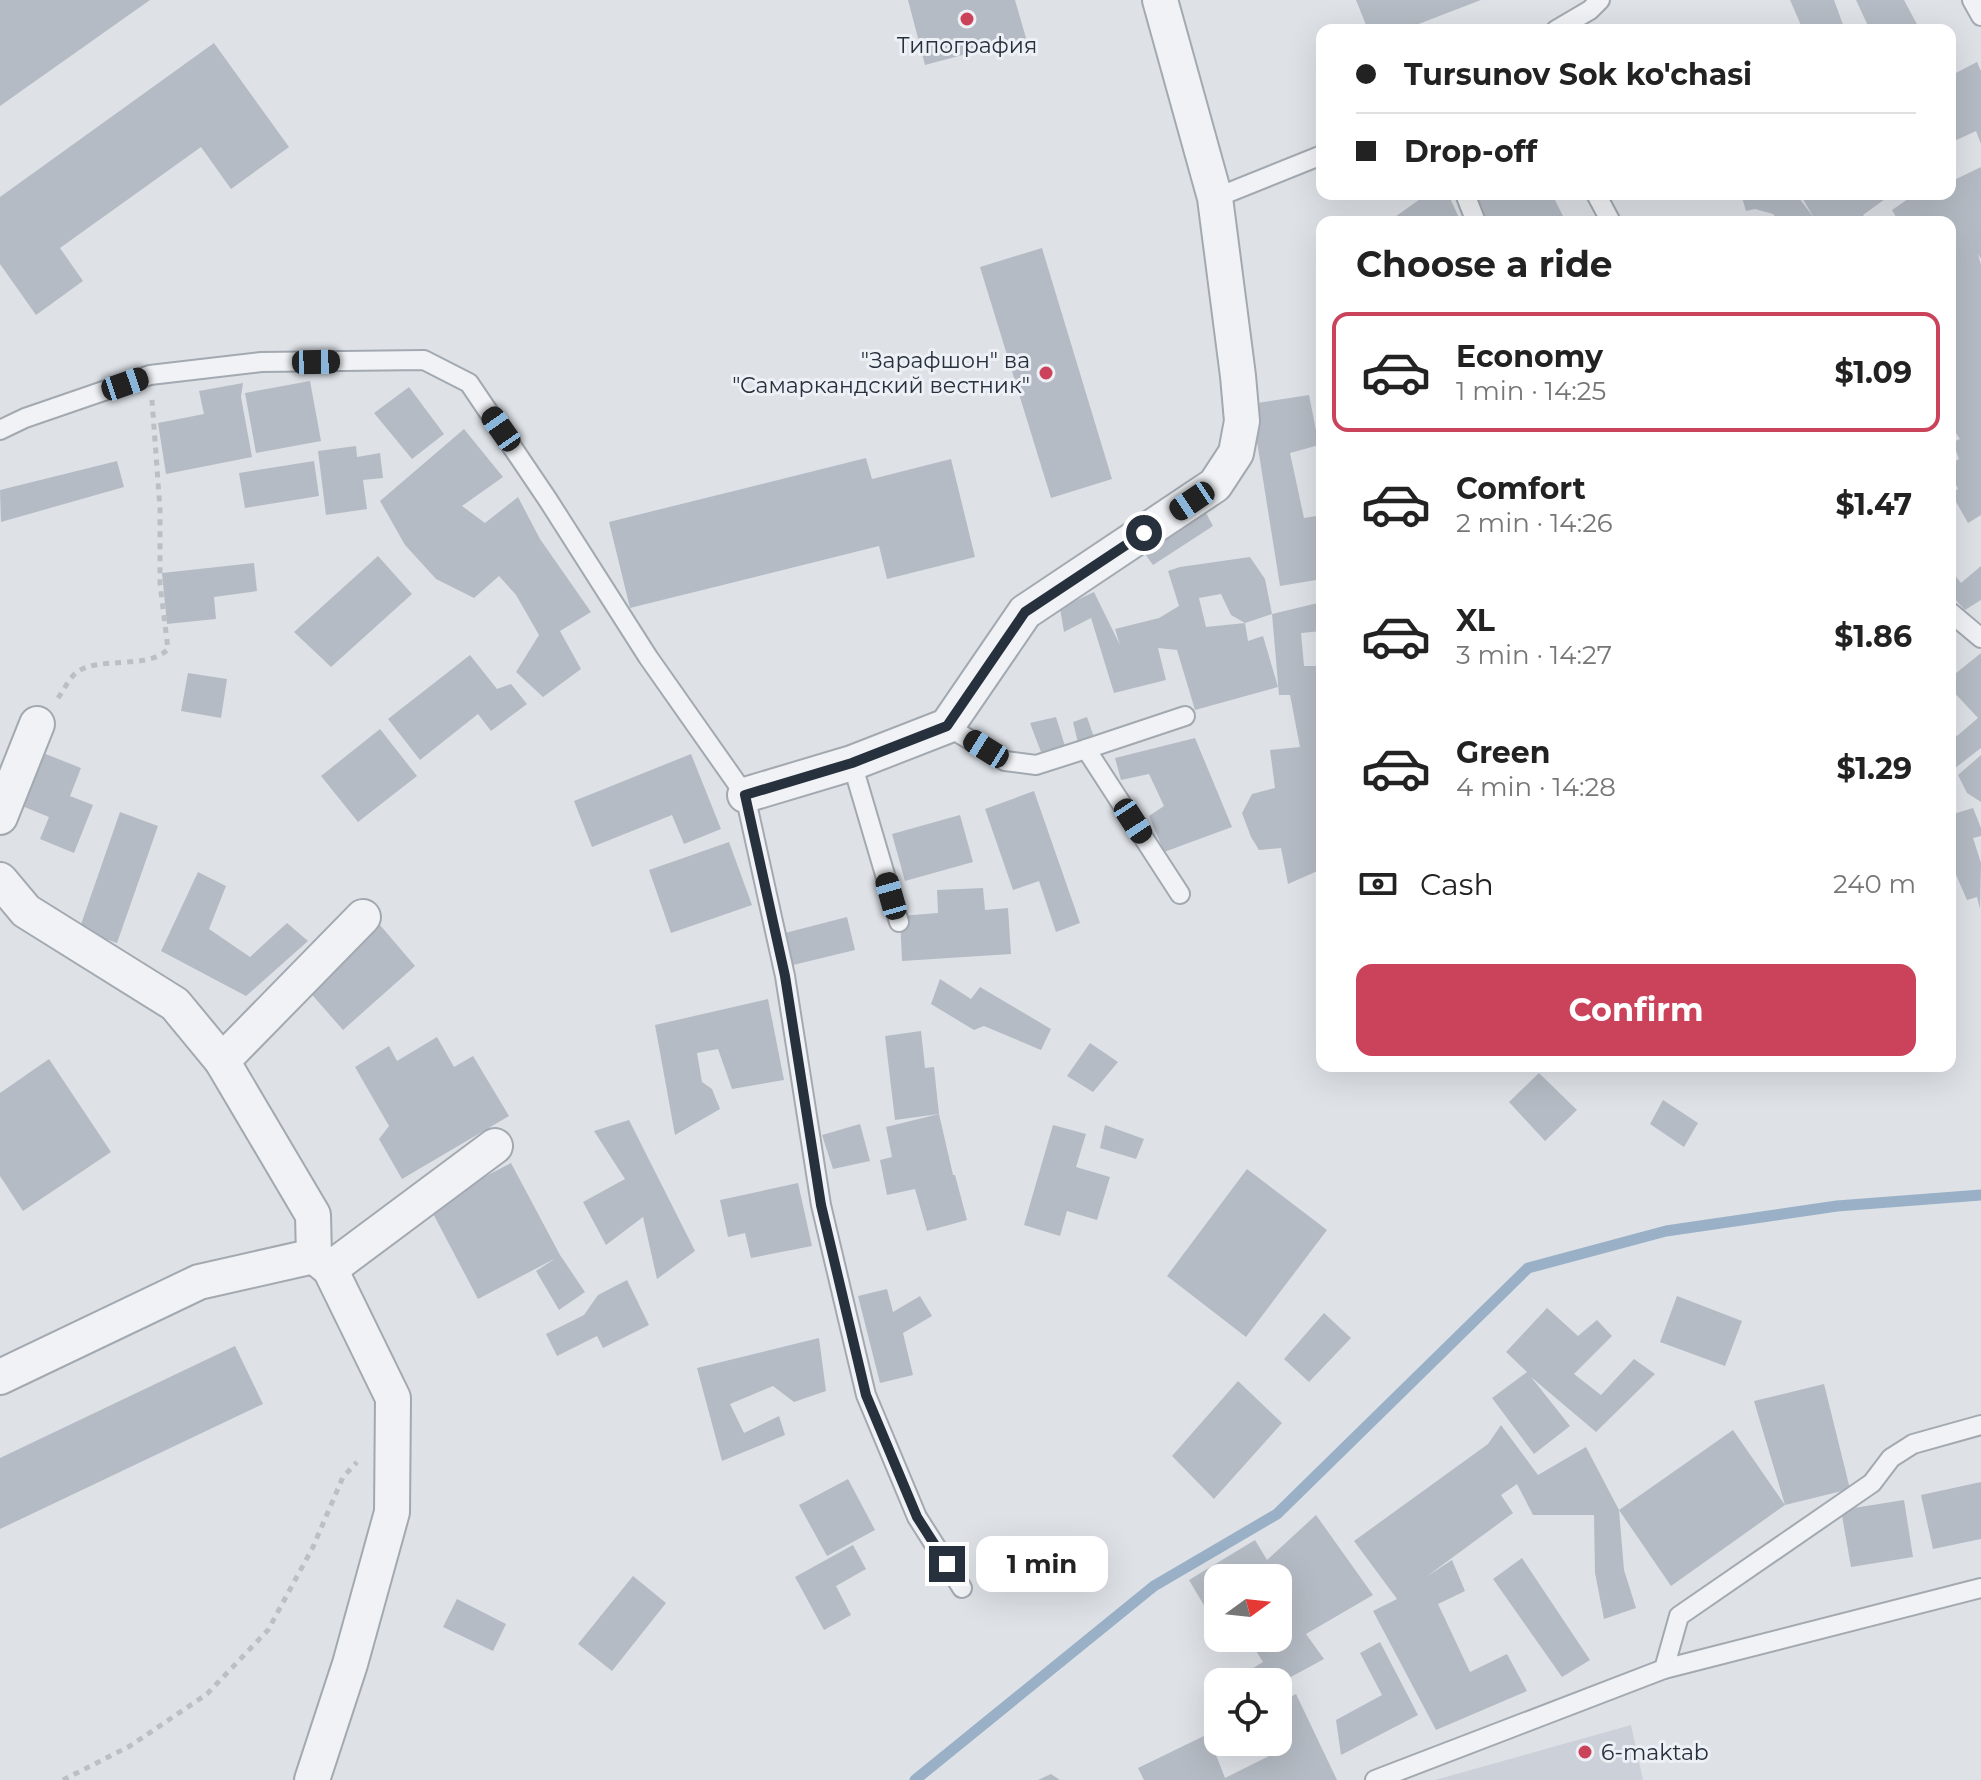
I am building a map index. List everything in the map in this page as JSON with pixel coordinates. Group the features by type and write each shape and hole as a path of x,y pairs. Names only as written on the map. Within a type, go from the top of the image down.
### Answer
{"street":[{"path":"745,795 852,763 947,726 1025,612 1215,485 1236,453 1242,421 1215,198 1160,0"},
{"path":"0,817 37,724"},
{"path":"0,880 26,911 175,1004 222,1061 313,1215 322,1263 393,1398 392,1512 350,1664 312,1780"},
{"path":"222,1061 363,917"},
{"path":"0,1377 199,1282 322,1263 495,1146"}],"lane":[{"path":"1566,24 1600,0"},
{"path":"1972,0 1981,16"},
{"path":"1215,198 1316,157"},
{"path":"0,430 25,418 150,375 261,362 424,360 469,383 648,657 745,795 785,976 821,1205 866,1395 917,1517 962,1588"},
{"path":"1956,617 1981,638"},
{"path":"947,726 1005,761 1036,765 1185,716"},
{"path":"1086,749 1180,894"},
{"path":"852,763 899,922"},
{"path":"1664,1669 1679,1616 1872,1483 1891,1458 1913,1444 1981,1425"},
{"path":"1375,1780 1664,1669 1981,1588"}],"path":[{"path":"37,724 74,674 85,668 165,654 168,649 160,584 160,509 150,375"},
{"path":"63,1780 130,1746 207,1694 268,1630 313,1547 343,1477 393,1418"}],"shaded area":[{"name":"6-maktab","path":"1631,1725 1643,1780 1435,1780"}],"building":[{"path":"0,0 150,0 0,106"},
{"name":"Типография","path":"908,0 1015,0 1026,38 925,65"},
{"path":"1356,0 1481,0 1419,24 1366,24"},
{"path":"1790,0 1834,0 1843,24 1800,24"},
{"path":"1856,0 1904,0 1917,24 1867,24"},
{"path":"214,43 289,147 231,189 201,147 60,248 83,281 36,315 0,264 0,197"},
{"path":"1977,62 1981,71 1981,144 1976,131 1956,140 1956,73"},
{"path":"1981,167 1981,259 1978,254 1981,265 1981,515 1968,523 1956,502 1956,461 1959,459 1956,441 1960,439 1956,433 1956,216 1896,216 1892,210 1907,200 1956,200 1956,179"},
{"path":"1419,200 1451,200 1458,216 1396,216"},
{"path":"1471,200 1555,200 1563,216 1477,216"},
{"path":"1743,200 1800,200 1812,216 1775,216 1755,209 1746,211"},
{"path":"1804,200 1884,200 1863,215 1813,216"},
{"name":"\"Зарафшон\" ва \"Самаркандский вестник\"","path":"1042,248 1112,479 1051,498 980,267"},
{"path":"310,381 321,441 256,453 245,393"},
{"path":"243,383 241,397 252,457 166,474 158,423 204,414 199,391"},
{"path":"409,387 444,434 412,459 374,413"},
{"path":"1309,395 1316,446 1290,453 1304,518 1316,516 1316,580 1280,586 1251,404"},
{"path":"464,429 503,477 462,506 485,523 518,497 540,539 591,612 560,631 581,669 543,697 516,672 539,635 516,595 499,576 474,598 436,579 405,545 380,501"},
{"path":"356,446 357,457 380,453 383,478 363,480 367,509 326,515 318,451"},
{"path":"866,458 872,479 951,459 975,557 887,579 879,546 630,608 609,522"},
{"path":"117,461 124,487 1,522 0,490"},
{"path":"314,461 319,496 245,508 239,473"},
{"path":"1204,509 1213,526 1153,565 1140,547"},
{"path":"378,556 412,594 331,667 294,632"},
{"path":"1250,557 1265,579 1272,614 1245,623 1248,641 1263,636 1278,687 1195,710 1177,650 1158,648 1166,680 1114,693 1091,618 1064,632 1060,608 1094,592 1120,645 1115,629 1159,618 1179,606 1168,571","holes":["1221,594 1231,615 1245,623 1206,627 1199,598"]},
{"path":"254,563 257,591 214,597 216,619 167,624 162,573"},
{"path":"1981,566 1981,600 1965,610 1956,600 1956,577 1961,583"},
{"path":"1316,603 1316,632 1301,633 1304,666 1316,666 1316,872 1288,884 1281,848 1259,850 1242,813 1252,794 1275,788 1270,750 1300,747 1290,695 1279,695 1272,614"},
{"path":"1981,653 1981,748 1956,767 1956,735 1978,718 1956,694 1956,673"},
{"path":"470,655 497,689 511,684 527,704 491,731 478,714 420,760 388,719"},
{"path":"188,673 227,679 221,718 181,711"},
{"path":"1056,717 1065,746 1041,752 1030,723"},
{"path":"1087,717 1095,740 1078,743 1073,722"},
{"path":"380,729 417,776 358,822 321,776"},
{"path":"1195,738 1232,827 1164,852 1149,816 1164,806 1149,774 1121,780 1115,758"},
{"path":"43,753 81,768 70,796 93,805 74,853 40,839 49,817 22,806"},
{"path":"691,754 721,829 684,844 672,815 592,847 574,801"},
{"path":"1981,755 1981,802 1967,793 1958,775"},
{"path":"1034,791 1080,923 1056,932 1039,881 1013,890 985,809"},
{"path":"1973,808 1981,828 1981,836 1973,838 1981,863 1980,909 1977,897 1967,900 1956,875 1956,813"},
{"path":"120,812 158,826 117,943 79,930"},
{"path":"960,815 973,862 905,881 892,834"},
{"path":"729,842 752,905 671,933 649,870"},
{"path":"198,872 226,886 209,929 250,957 287,923 308,941 246,996 161,951"},
{"path":"983,888 985,910 1008,908 1011,954 902,961 900,916 938,913 937,890"},
{"path":"847,917 855,950 793,965 785,933"},
{"path":"380,925 415,966 343,1030 307,989"},
{"path":"940,979 971,999 980,987 1051,1029 1041,1050 984,1026 974,1030 931,1004"},
{"path":"768,999 784,1080 732,1089 718,1049 697,1053 702,1082 712,1089 720,1109 675,1135 655,1025"},
{"path":"921,1031 925,1068 934,1067 939,1114 895,1120 885,1036"},
{"path":"437,1037 454,1067 473,1056 509,1116 402,1179 379,1139 389,1126 355,1067 389,1046 397,1061"},
{"path":"1090,1043 1118,1062 1093,1092 1067,1076"},
{"path":"49,1059 111,1152 23,1211 0,1176 0,1093"},
{"path":"1539,1073 1577,1110 1545,1141 1509,1102"},
{"path":"1663,1100 1698,1123 1684,1147 1650,1124"},
{"path":"939,1114 967,1220 927,1231 915,1189 887,1195 880,1160 892,1157 886,1127"},
{"path":"629,1120 695,1251 657,1279 643,1217 606,1245 583,1202 625,1179 594,1131"},
{"path":"860,1124 870,1161 833,1169 822,1135"},
{"path":"1053,1125 1086,1134 1076,1167 1110,1177 1097,1220 1067,1211 1060,1236 1024,1225"},
{"path":"1105,1125 1144,1139 1136,1159 1100,1148"},
{"path":"511,1163 560,1255 585,1292 559,1310 536,1271 556,1258 478,1299 429,1206"},
{"path":"1247,1169 1327,1230 1246,1337 1167,1276"},
{"path":"798,1183 812,1246 751,1258 745,1233 728,1237 720,1200"},
{"path":"627,1280 649,1325 603,1348 597,1336 557,1356 546,1334 584,1315 598,1295"},
{"path":"887,1289 893,1312 920,1296 932,1316 903,1333 913,1375 880,1383 858,1296"},
{"path":"1677,1296 1742,1321 1725,1366 1660,1342"},
{"path":"1547,1308 1578,1336 1597,1320 1612,1336 1574,1374 1601,1395 1634,1359 1655,1374 1596,1432 1531,1377 1570,1426 1534,1454 1492,1398 1527,1372 1506,1352"},
{"path":"1324,1313 1351,1338 1309,1382 1284,1359"},
{"path":"819,1338 826,1391 794,1402 773,1386 730,1404 744,1433 779,1416 785,1435 722,1461 697,1368"},
{"path":"235,1346 263,1404 0,1529 0,1458"},
{"path":"1238,1381 1282,1423 1214,1499 1172,1456"},
{"path":"1824,1384 1850,1489 1785,1505 1754,1401"},
{"path":"1501,1425 1538,1475 1586,1447 1619,1510 1624,1570 1636,1608 1604,1619 1595,1573 1594,1515 1533,1515 1517,1484 1501,1495 1513,1513 1426,1577 1452,1560 1465,1591 1438,1604 1470,1672 1507,1654 1527,1691 1436,1730 1373,1611 1397,1599 1354,1541 1488,1444"},
{"path":"1733,1430 1785,1505 1671,1586 1619,1510"},
{"path":"848,1479 875,1530 827,1556 799,1505"},
{"path":"1981,1482 1981,1539 1933,1549 1921,1495"},
{"path":"1904,1500 1913,1557 1851,1567 1841,1510"},
{"path":"1316,1515 1373,1595 1306,1634 1324,1659 1292,1676 1292,1668 1253,1668 1263,1662 1257,1652 1292,1652 1292,1564 1215,1564 1255,1540 1267,1560"},
{"path":"853,1545 866,1569 836,1586 851,1615 824,1630 795,1577"},
{"path":"1522,1558 1590,1660 1562,1677 1493,1579"},
{"path":"1204,1571 1204,1605 1189,1580"},
{"path":"633,1576 666,1603 612,1671 578,1644"},
{"path":"457,1599 506,1624 493,1651 443,1627"},
{"path":"1380,1642 1418,1715 1341,1755 1336,1720 1382,1695 1360,1653"},
{"path":"1296,1694 1337,1780 1144,1780 1138,1768 1204,1736 1204,1756 1216,1756 1225,1778 1269,1756 1292,1756 1292,1696"},
{"path":"1051,1774 1060,1780 1038,1780"}],"waterway":[{"path":"915,1780 1154,1586 1277,1514 1528,1268 1666,1231 1837,1206 1981,1195"}],"place":[{"name":"Типография","path":"967,19"},
{"name":"\"Зарафшон\" ва \"Самаркандский вестник\"","path":"1046,373"},
{"name":"6-maktab","path":"1585,1752"}],"route":[{"path":"947,1564 917,1517 866,1395 821,1205 785,976 745,795 852,763 947,726 1025,612 1144,533"}]}
